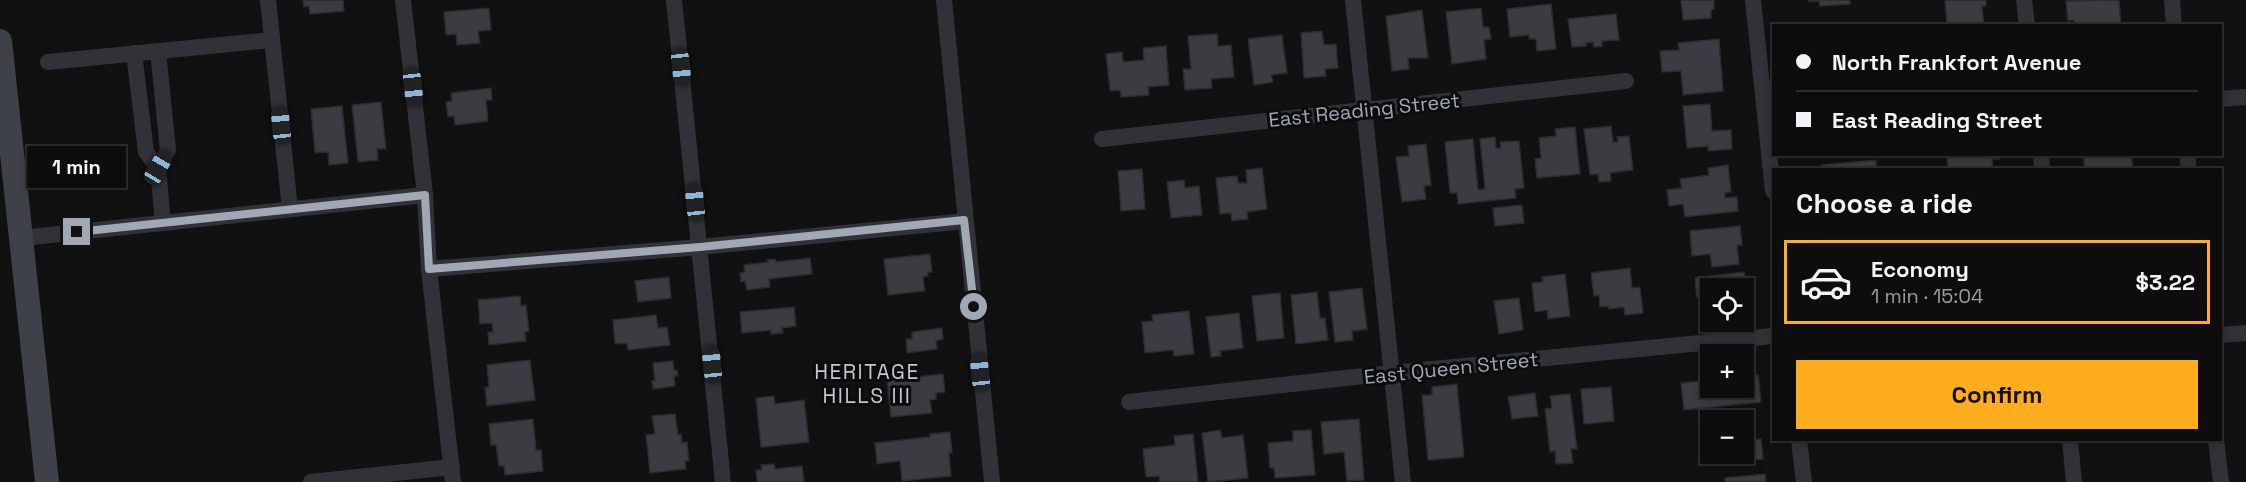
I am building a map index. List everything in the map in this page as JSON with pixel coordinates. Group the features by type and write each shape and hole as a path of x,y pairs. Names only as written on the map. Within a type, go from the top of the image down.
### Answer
{"main road":[{"path":"0,40 47,482"}],"street":[{"path":"268,0 290,209"},
{"path":"310,482 453,475 429,269 425,195 403,0"},
{"path":"674,0 723,482"},
{"path":"944,0 964,220 992,482"},
{"path":"1353,0 1403,482"},
{"path":"1753,0 1772,180"},
{"path":"2024,0 2027,24"},
{"path":"2172,0 2174,24"},
{"path":"48,62 272,40"},
{"path":"158,51 168,150 158,168"},
{"path":"134,53 146,152 158,168 163,223"},
{"name":"East Reading Street","path":"1102,138 1626,81"},
{"path":"2222,99 2246,97"},
{"path":"22,238 425,195"},
{"path":"429,269 700,247 964,220"},
{"path":"2222,335 2246,333"},
{"name":"East Queen Street","path":"1129,402 1391,373 1772,336"},
{"path":"1799,441 1804,482"},
{"path":"2070,441 2074,482"},
{"path":"2216,441 2221,482"}],"building":[{"path":"303,0 343,0 344,11 310,14 309,6 304,7"},
{"path":"1681,0 1714,0 1711,18 1683,20"},
{"path":"1808,0 1850,0 1850,4 1820,6 1819,1 1809,2"},
{"path":"1945,0 1986,0 1986,6 1982,6 1984,24 1947,24"},
{"path":"2119,0 2121,24 2075,24 2074,20 2068,21 2066,1"},
{"path":"1551,4 1556,49 1537,51 1536,39 1529,39 1529,35 1510,37 1507,9"},
{"path":"489,8 491,30 478,31 480,43 457,45 456,34 446,35 444,12"},
{"path":"1481,8 1483,27 1489,27 1491,39 1484,40 1486,59 1452,64 1446,12"},
{"path":"1422,10 1428,58 1408,58 1409,69 1392,71 1386,16"},
{"path":"1616,14 1619,40 1602,41 1602,46 1594,47 1593,42 1586,43 1586,46 1572,47 1568,19"},
{"path":"1322,31 1324,45 1336,44 1338,68 1325,69 1326,76 1304,78 1301,33"},
{"path":"1217,34 1218,46 1231,45 1234,77 1211,79 1212,88 1185,90 1183,69 1191,69 1188,36"},
{"path":"1282,35 1287,73 1271,75 1273,82 1254,85 1248,39"},
{"path":"1719,39 1723,91 1683,95 1681,71 1662,72 1660,51 1679,50 1678,43"},
{"path":"1166,46 1169,85 1148,87 1149,95 1121,97 1120,90 1110,91 1106,54 1122,52 1123,62 1144,60 1143,48"},
{"path":"491,88 492,100 486,100 488,121 455,125 454,116 448,117 446,102 452,101 451,93"},
{"path":"381,102 386,149 377,149 378,160 358,162 352,105"},
{"path":"1710,104 1712,131 1731,130 1732,149 1708,151 1708,146 1687,148 1683,106"},
{"path":"342,106 348,163 329,165 328,152 315,153 311,109"},
{"path":"1611,126 1613,142 1618,142 1617,137 1629,136 1633,170 1610,173 1611,181 1599,182 1598,174 1590,175 1584,129"},
{"path":"1575,127 1580,174 1537,178 1535,159 1541,158 1539,138 1556,136 1555,129"},
{"path":"1495,137 1496,148 1501,148 1500,142 1519,141 1524,188 1515,189 1516,198 1458,204 1457,193 1450,193 1445,142 1473,139 1478,190 1485,189 1480,139"},
{"path":"1426,144 1431,185 1424,186 1426,199 1402,202 1396,157 1409,156 1408,146"},
{"path":"1947,156 1999,156 1999,159 1992,159 1993,168 1948,168"},
{"path":"2083,156 2131,156 2133,168 2085,168"},
{"path":"1876,160 1877,168 1823,168 1822,165"},
{"path":"1728,165 1731,192 1725,193 1725,198 1737,197 1738,211 1685,217 1683,204 1669,206 1667,190 1682,188 1680,179 1709,175 1708,168"},
{"path":"1262,168 1267,209 1247,212 1248,219 1232,221 1231,213 1220,214 1216,178 1237,176 1238,183 1247,183 1246,170"},
{"path":"1142,169 1145,209 1121,211 1118,171"},
{"path":"1184,180 1185,188 1199,186 1202,215 1171,218 1167,182"},
{"path":"1522,205 1524,223 1495,226 1493,208"},
{"path":"1740,226 1742,245 1737,245 1739,264 1712,267 1710,254 1692,256 1690,231"},
{"path":"930,254 932,272 928,272 928,276 923,277 925,291 888,295 884,259"},
{"path":"810,258 812,274 769,279 770,287 747,290 745,281 741,282 740,273 745,272 744,265 775,259 776,262"},
{"path":"1630,268 1632,288 1640,287 1643,313 1625,315 1624,307 1609,309 1608,306 1600,307 1599,295 1594,296 1591,273"},
{"path":"1744,272 1745,278 1700,278 1700,298 1697,298 1695,278"},
{"path":"1565,274 1570,316 1548,319 1547,310 1535,312 1532,283 1543,282 1542,277"},
{"path":"669,277 671,298 638,302 635,281"},
{"path":"1362,288 1367,329 1352,331 1353,340 1335,342 1329,292"},
{"path":"1317,292 1320,318 1325,318 1328,340 1296,344 1291,295"},
{"path":"1280,293 1284,338 1257,341 1252,296"},
{"path":"520,296 521,306 526,305 529,331 525,332 526,341 489,345 488,332 493,332 492,323 480,324 478,300"},
{"path":"1519,298 1523,330 1499,334 1494,301"},
{"path":"794,307 796,326 782,328 783,333 771,334 771,330 742,333 740,312"},
{"path":"1189,311 1194,354 1174,356 1173,350 1145,353 1142,322 1153,321 1152,315"},
{"path":"1239,313 1243,348 1220,351 1221,356 1211,357 1206,317"},
{"path":"656,315 658,328 667,327 670,345 628,350 627,343 615,344 613,320"},
{"path":"942,328 943,339 936,341 937,349 907,353 906,339 912,339 912,332"},
{"path":"530,360 535,400 487,406 485,387 489,387 487,365"},
{"path":"673,361 674,370 677,370 678,376 674,376 675,386 653,389 652,381 655,381 653,363"},
{"path":"943,374 945,392 936,393 936,399 930,400 932,413 891,417 887,380"},
{"path":"1758,375 1761,402 1684,410 1681,383 1700,381 1700,398 1754,398 1754,376"},
{"path":"1457,384 1464,457 1428,460 1422,395 1432,395 1432,387"},
{"path":"1611,387 1614,421 1584,424 1581,389"},
{"path":"1535,393 1538,416 1512,419 1508,397"},
{"path":"1570,394 1577,449 1571,449 1573,463 1556,464 1555,451 1550,452 1545,409 1552,408 1550,396"},
{"path":"774,396 775,404 804,400 809,442 761,447 756,398"},
{"path":"675,414 678,435 681,434 682,443 687,442 689,461 685,461 686,469 650,473 646,435 655,434 652,416"},
{"path":"533,419 536,450 541,450 543,471 505,475 504,466 499,466 496,445 491,445 489,424"},
{"path":"1359,419 1364,480 1347,481 1344,452 1324,454 1321,422"},
{"path":"1220,430 1222,438 1243,435 1248,478 1208,482 1202,433"},
{"path":"1311,430 1315,475 1275,478 1274,468 1270,468 1268,443 1293,441 1293,431"},
{"path":"950,432 951,476 902,481 900,461 877,464 875,443 930,437 930,434"},
{"path":"1193,434 1198,482 1160,482 1159,476 1146,477 1143,449 1175,445 1174,436"},
{"path":"1761,439 1763,459 1754,460 1754,440"},
{"path":"774,464 775,469 802,466 804,482 757,482 756,470 762,470 761,465"},
{"path":"1765,474 1766,482 1725,482 1725,478"}],"district":[{"name":"HERITAGE HILLS III","path":"867,383"}],"route":[{"path":"77,232 425,195 429,269 700,247 964,220 974,307"}]}
